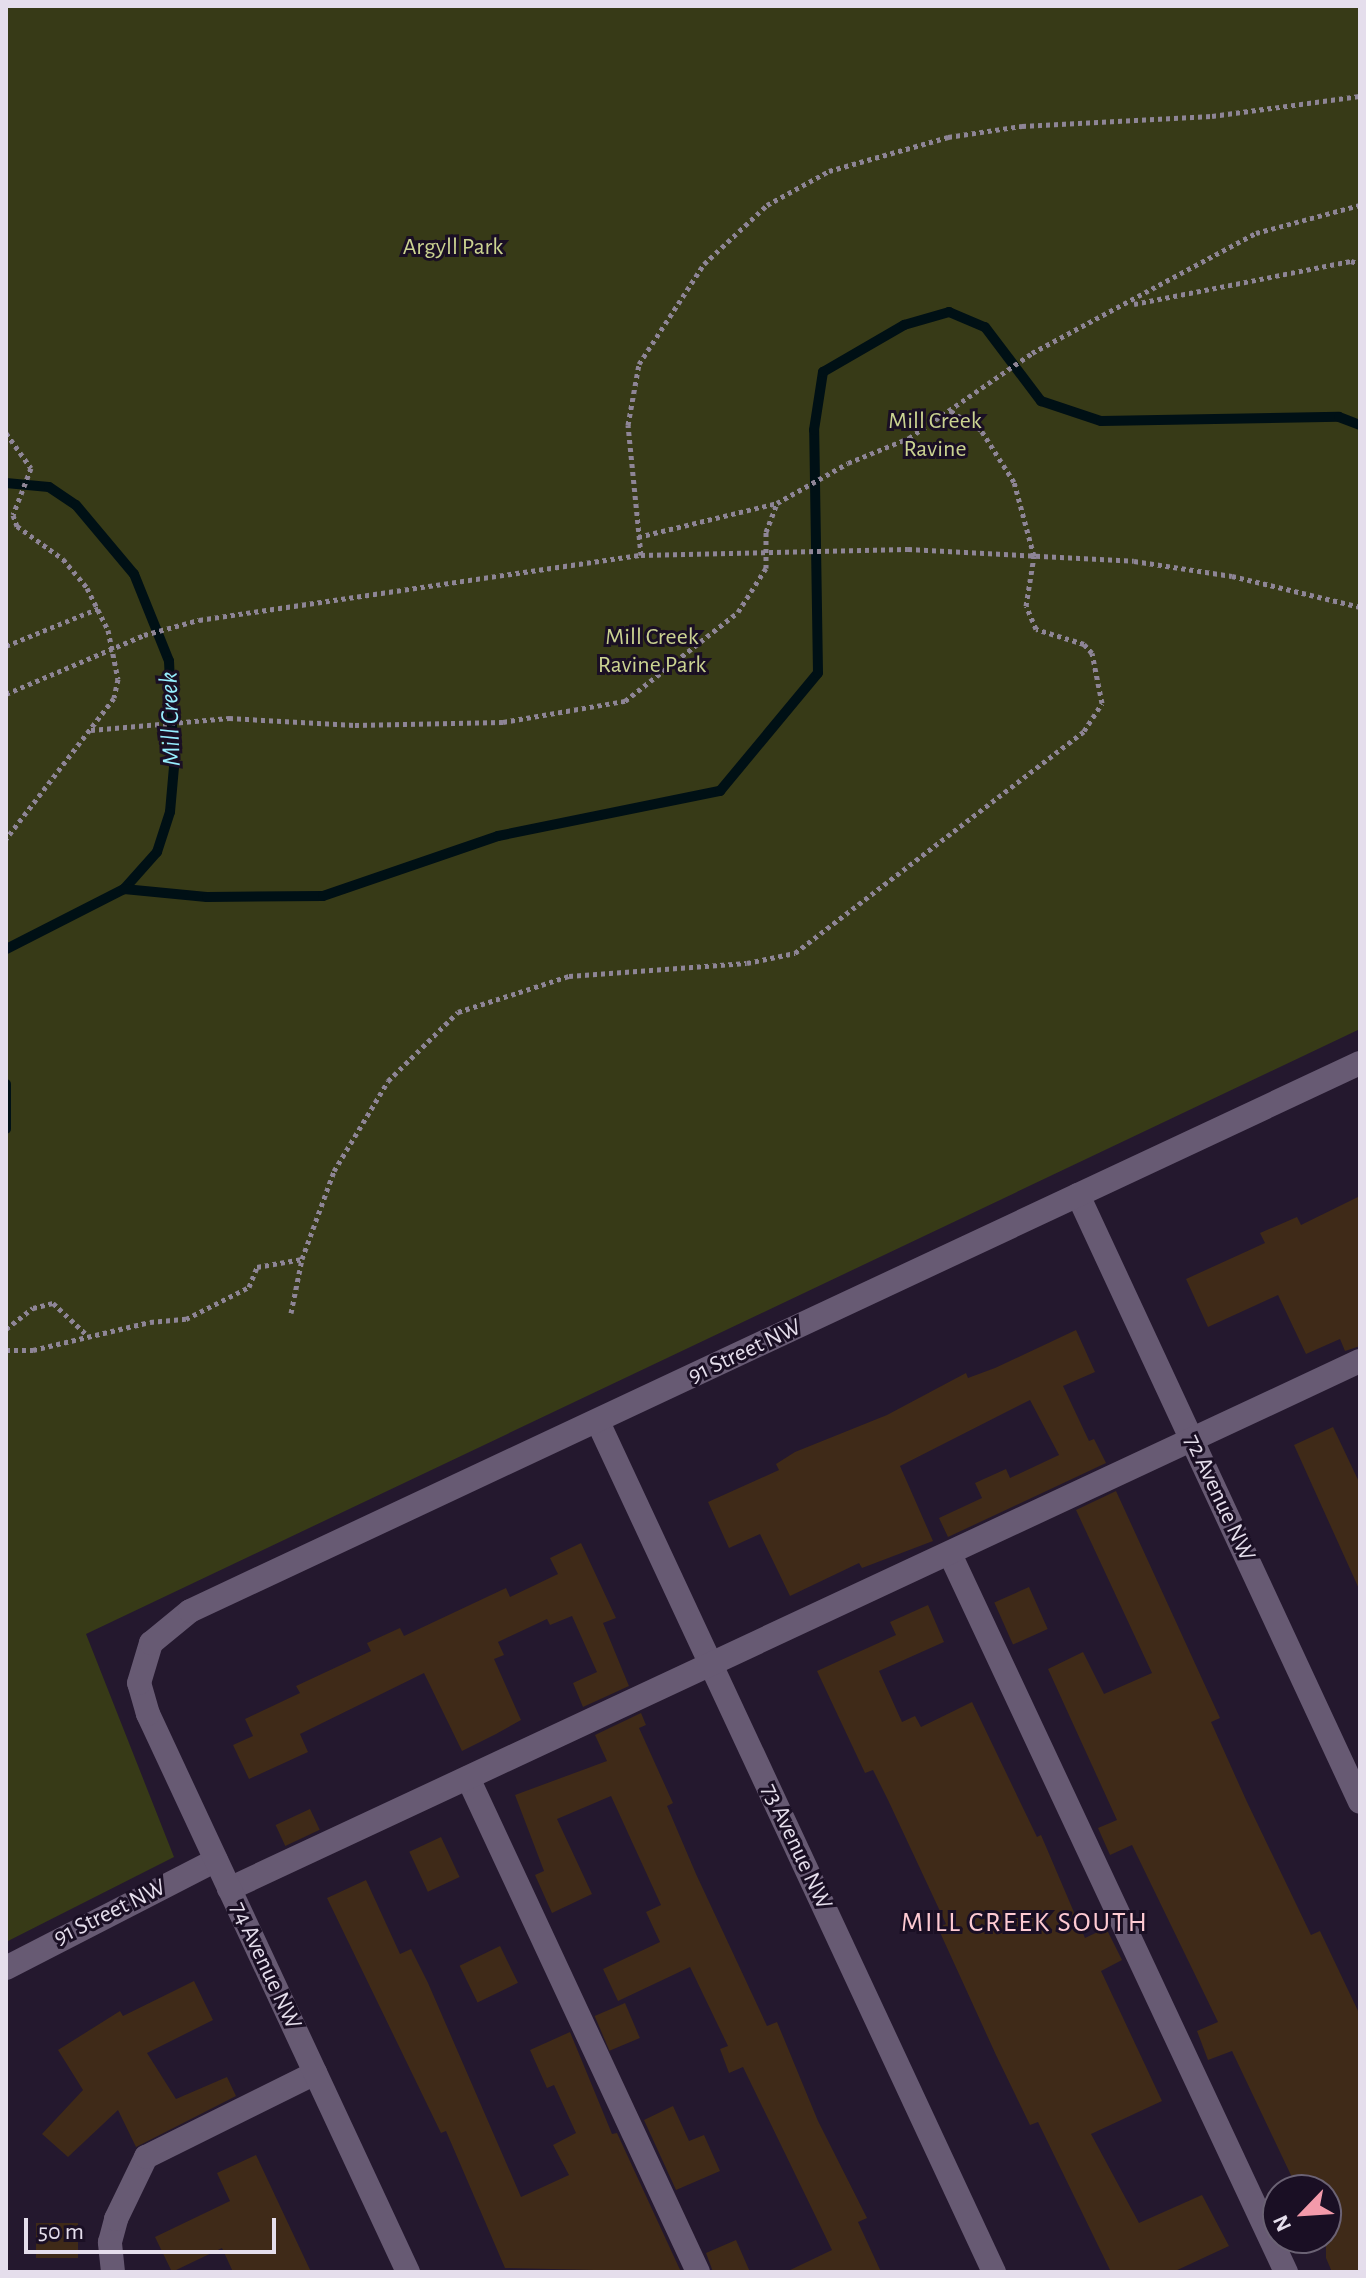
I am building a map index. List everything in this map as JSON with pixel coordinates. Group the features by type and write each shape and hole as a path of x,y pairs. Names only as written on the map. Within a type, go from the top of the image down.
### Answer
{"street":[{"name":"91 Street NW","path":"143,1656 162,1630 190,1611 1360,1063"},
{"name":"72 Avenue NW","path":"1078,1195 1360,1802"},
{"path":"229,1889 1360,1361"},
{"name":"73 Avenue NW","path":"598,1422 994,2272"},
{"path":"950,1554 1286,2272"},
{"name":"74 Avenue NW","path":"143,1656 139,1683 143,1700 408,2272"},
{"path":"468,1778 698,2272"},
{"name":"91 Street NW","path":"6,1968 216,1860"},
{"path":"113,2272 110,2242 116,2219 146,2157 315,2073"}],"path":[{"path":"641,555 628,425 639,364 704,264 739,228 799,185 861,160 948,137 1022,126 1212,116 1360,96"},
{"path":"638,537 788,498 848,463 909,438 1032,353 1127,305 1256,233 1360,205"},
{"path":"1127,305 1351,261 1360,264"},
{"path":"291,1313 302,1259 334,1171 388,1081 458,1012 569,976 747,963 795,953 1084,731 1102,703 1100,681 1084,644 1036,629 1026,606 1034,556 1014,482 1001,457 981,430 951,411"},
{"path":"6,433 31,468 13,515 17,526 63,559 99,608 118,679 114,698 6,839"},
{"path":"91,730 229,718 355,725 503,722 625,701 738,612 766,568 766,532 777,503"},
{"path":"6,694 144,635 260,610 641,555 908,549 1134,561 1232,576 1360,607"},
{"path":"6,646 99,608"},
{"path":"6,1350 33,1350 186,1319 249,1287 257,1267 302,1259"},
{"path":"6,1329 33,1308 53,1303 89,1337"}],"green space":[{"name":"Mill Creek Ravine Park","path":"6,6 1360,6 1360,1029 86,1634 174,1857 6,1942"}],"building":[{"path":"1360,1196 1360,1346 1345,1351 1340,1339 1306,1354 1278,1295 1208,1327 1186,1279 1265,1243 1260,1233 1297,1217 1301,1225"},
{"path":"1076,1330 1095,1372 1063,1386 1089,1441 1094,1439 1106,1463 948,1537 939,1518 982,1498 975,1483 1006,1469 1010,1478 1059,1455 1030,1400 900,1466 933,1541 862,1568 859,1563 790,1596 760,1534 729,1548 708,1502 779,1470 776,1464 795,1452 887,1415 966,1373 968,1378 995,1368"},
{"path":"1333,1427 1360,1484 1360,1591 1294,1445"},
{"path":"1116,1491 1220,1718 1211,1722 1247,1802 1311,1935 1320,1931 1360,2015 1360,2272 1332,2272 1326,2258 1326,2254 1342,2254 1342,2174 1290,2174 1232,2051 1208,2060 1197,2031 1218,2022 1132,1845 1110,1855 1098,1828 1117,1820 1048,1669 1083,1652 1104,1694 1152,1673 1076,1510"},
{"path":"581,1543 616,1618 603,1623 629,1686 583,1707 573,1683 597,1672 572,1616 550,1625 547,1619 498,1642 504,1655 494,1659 521,1720 496,1734 462,1751 424,1673 300,1734 308,1752 249,1779 233,1745 253,1736 245,1719 300,1693 296,1686 371,1651 367,1643 400,1628 404,1636 506,1588 510,1597 558,1574 550,1558"},
{"path":"1029,1587 1048,1629 1013,1644 994,1602"},
{"path":"928,1605 944,1642 879,1671 902,1722 915,1716 921,1727 972,1702 1037,1837 1041,1835 1085,1938 1106,1928 1122,1960 1101,1971 1162,2101 1091,2134 1139,2223 1202,2195 1229,2246 1173,2272 1111,2272 1038,2122 1030,2125 938,1928 946,1924 888,1800 873,1770 865,1773 817,1671 896,1635 890,1622"},
{"path":"641,1713 646,1725 639,1728 673,1803 667,1806 696,1874 767,2026 777,2022 818,2121 867,2218 858,2222 881,2272 786,2272 832,2250 743,2067 729,2073 720,2049 728,2046 690,1967 618,2001 603,1969 660,1942 646,1912 661,1905 611,1796 557,1819 592,1894 552,1913 535,1875 544,1871 515,1795 607,1761 595,1735"},
{"path":"310,1809 320,1830 285,1846 276,1825"},
{"path":"441,1837 460,1877 428,1892 409,1852"},
{"path":"366,1880 400,1954 411,1949 428,1983 521,2197 569,2175 553,2145 576,2133 554,2085 547,2088 530,2050 570,2032 612,2134 617,2133 681,2272 505,2268 446,2131 441,2133 327,1898"},
{"path":"500,1946 518,1983 478,2003 460,1966"},
{"path":"194,1981 213,2020 147,2053 176,2099 227,2077 236,2096 136,2147 118,2110 68,2157 42,2134 83,2090 58,2050 120,2011 123,2016"},
{"path":"625,2003 640,2038 609,2051 595,2016"},
{"path":"673,2106 689,2141 704,2135 720,2171 676,2190 644,2120"},
{"path":"256,2155 311,2272 233,2272 222,2248 172,2272 155,2237 230,2201 217,2173"},
{"path":"36,2223 78,2223 78,2258 36,2258"},
{"path":"736,2240 750,2272 713,2272 706,2253"}],"waterway":[{"path":"124,889 207,897 323,896 498,836 720,791 818,673 814,430 823,372 904,325 949,312 985,327 1041,401 1101,421 1339,417 1360,425"},
{"name":"Mill Creek","path":"6,483 49,487 76,505 134,574 169,661 174,767 170,812 157,852 124,889 6,949"},
{"name":"Mill Creek","path":"6,1084 6,1129"}],"district":[{"name":"MILL CREEK SOUTH","path":"1025,1923"}],"park label":[{"name":"Argyll Park","path":"453,248"},
{"name":"Mill Creek Ravine","path":"935,436"}]}
